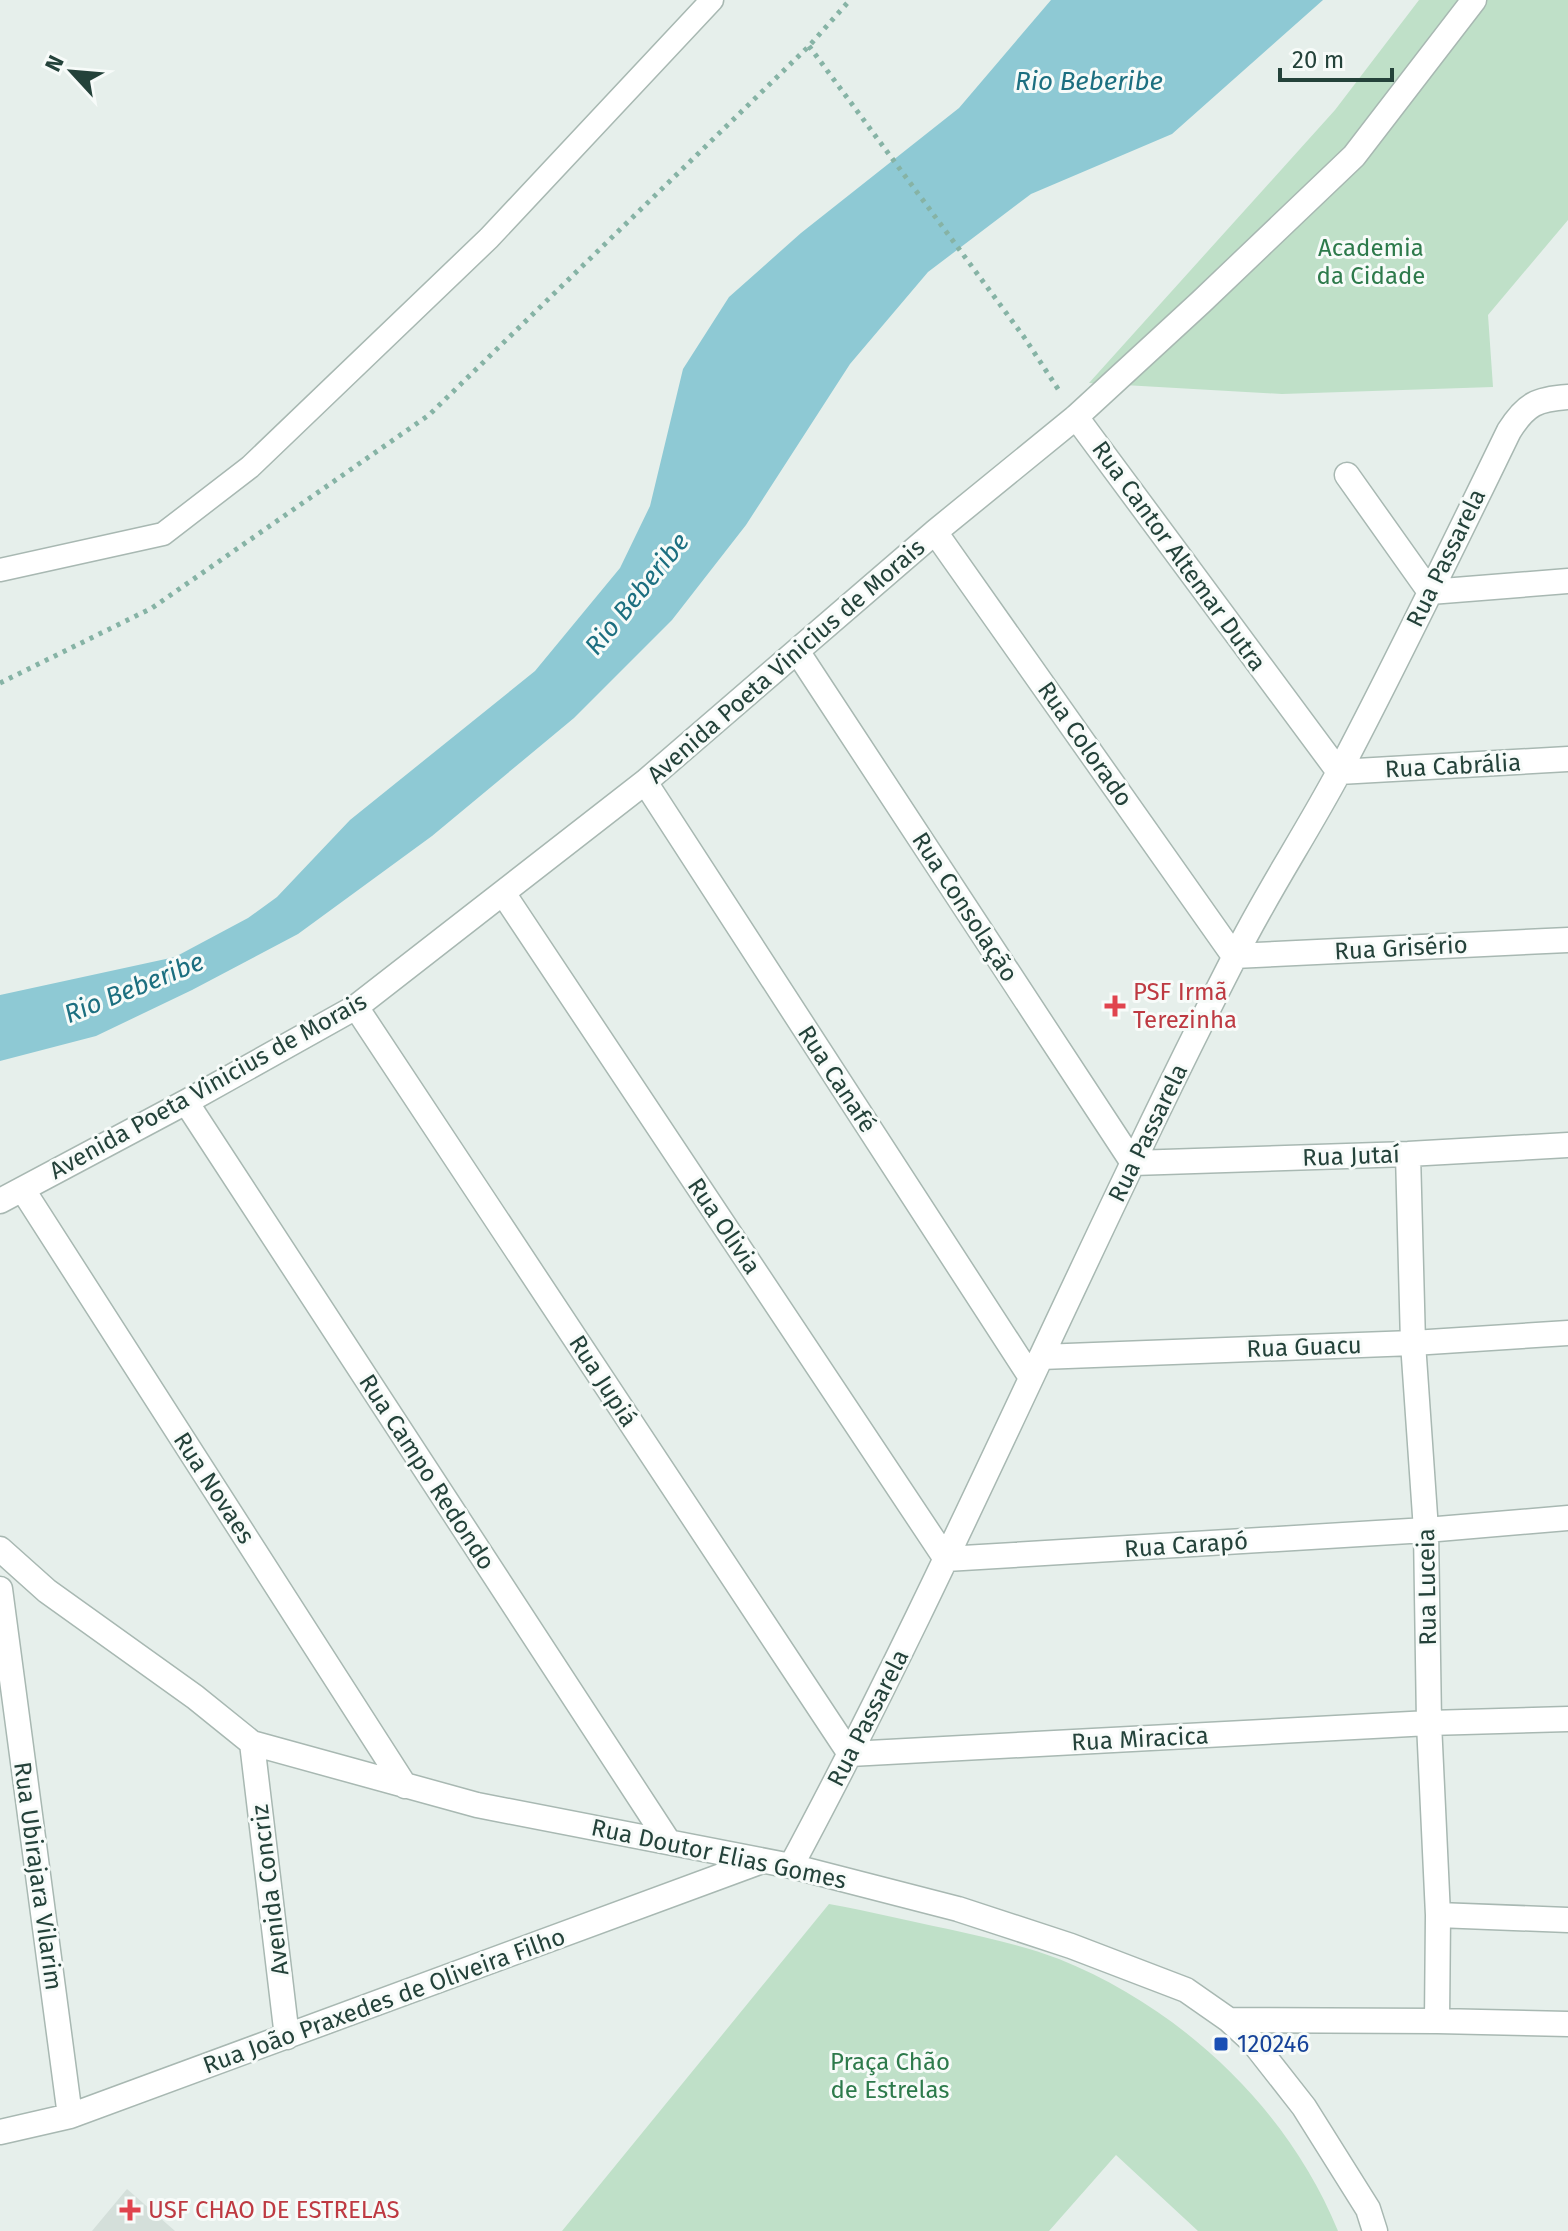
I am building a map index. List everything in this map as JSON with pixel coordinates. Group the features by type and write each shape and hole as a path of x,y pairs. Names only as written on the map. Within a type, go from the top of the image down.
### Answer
{"street":[{"name":"Avenida Poeta Vinicius de Morais","path":"0,1201 356,1007 645,782 935,532 1076,417 1354,156 1474,0"},
{"name":"Rua Passarela","path":"791,1866 946,1559 1035,1367 1234,956 1339,772 1518,417 1534,402 1568,397"},
{"name":"Rua Cantor Altemar Dutra","path":"1076,417 1339,772"},
{"path":"1347,475 1430,592 1568,581"},
{"name":"Rua Colorado","path":"935,532 1234,956"},
{"name":"Rua Consolação","path":"797,651 1133,1163"},
{"name":"Rua Cabrália","path":"1339,772 1568,759"},
{"name":"Rua Canafé","path":"645,782 1035,1367"},
{"name":"Rua Olivia","path":"503,893 946,1559"},
{"name":"Rua Grisério","path":"1234,956 1568,940"},
{"name":"Rua Jupiá","path":"356,1007 850,1754"},
{"name":"Rua Campo Redondo","path":"186,1102 668,1841"},
{"name":"Rua Jutaí","path":"1133,1163 1568,1145"},
{"name":"Rua Luceia","path":"1408,1154 1413,1343 1426,1530 1429,1723 1438,1915 1437,2021"},
{"name":"Rua Novaes","path":"23,1190 405,1786"},
{"name":"Rua Guacu","path":"1035,1367 1568,1333"},
{"name":"Rua Carapó","path":"946,1559 1426,1530 1568,1518"},
{"name":"Rua Doutor Elias Gomes","path":"0,1549 47,1591 195,1697 252,1743 477,1805 791,1866 958,1909 1071,1946 1186,1990 1229,2020 1253,2042 1304,2107 1368,2209 1375,2231"},
{"name":"Rua Ubirajara Vilarim","path":"0,1589 70,2116"},
{"name":"Rua Miracica","path":"850,1754 1429,1723 1568,1719"},
{"name":"Avenida Concriz","path":"252,1743 287,2037"},
{"name":"Rua João Praxedes de Oliveira Filho","path":"0,2132 70,2116 764,1861"},
{"path":"1438,1915 1568,1920"},
{"path":"1229,2020 1568,2024"}],"lane":[{"path":"0,570 163,534 250,467 489,238 712,0"}],"path":[{"path":"0,683 152,608 429,415 809,46 850,0"},
{"name":"Rua Cantor Altemar Dutra","path":"809,46 1024,337 1076,417"}],"shaded area":[{"name":"USF CHAO DE ESTRELAS","path":"127,2189 175,2231 92,2231"}],"green space":[{"name":"Academia da Cidade","path":"1419,0 1568,0 1568,220 1488,315 1493,387 1282,394 1089,383 1335,110"},
{"name":"Praça Chão de Estrelas","path":"829,1904 1032,1950 1104,1980 1147,2005 1188,2034 1226,2067 1260,2104 1317,2186 1338,2231 1198,2231 1116,2155 1049,2231 562,2231"}],"water":[{"name":"Rio Beberibe","path":"1051,0 1323,0 1172,134 1031,194 928,272 850,364 746,525 672,620 574,718 432,836 298,934 192,990 96,1036 0,1061 0,995 175,957 248,918 277,897 350,820 535,671 620,568 650,506 683,369 729,297 801,233 959,108"}],"place":[{"name":"PSF Irmã Terezinha","path":"1115,1006"},
{"name":"120246","path":"1221,2044"},
{"name":"USF CHAO DE ESTRELAS","path":"130,2210"}]}
